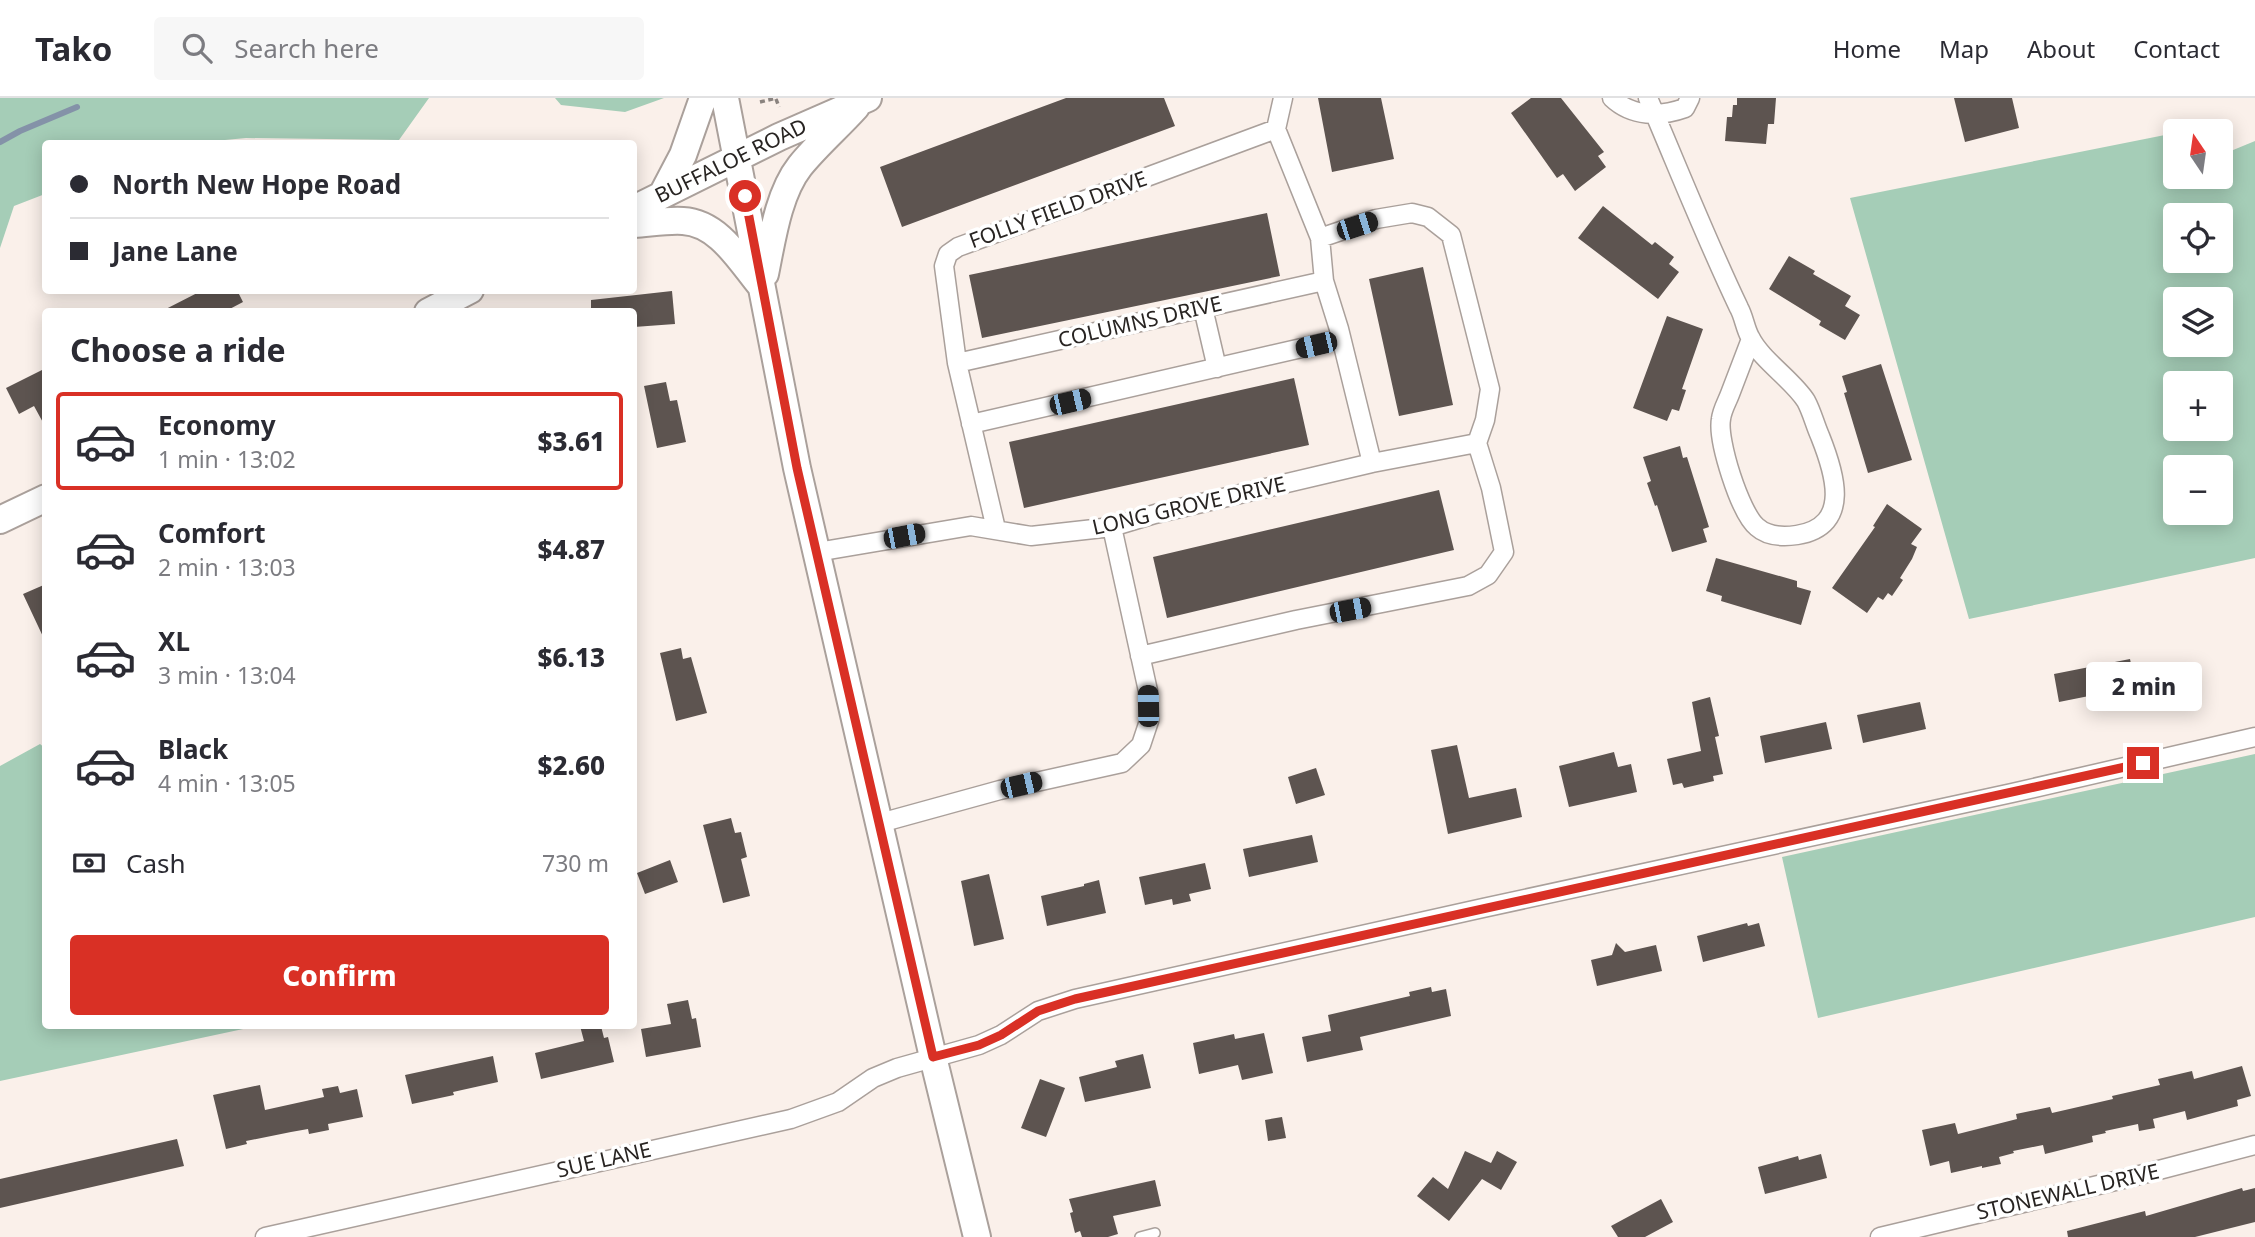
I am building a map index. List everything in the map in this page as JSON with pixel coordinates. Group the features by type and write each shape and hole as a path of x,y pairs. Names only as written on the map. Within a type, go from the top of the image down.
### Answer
{"main road":[{"path":"662,195 683,155 703,98"},
{"path":"726,98 797,468 977,1237"},
{"path":"762,287 775,224 790,182 799,167 859,99"},
{"name":"BUFFALOE ROAD","path":"637,208 859,99"},
{"path":"637,224 685,221 704,225 715,232 762,287"},
{"path":"436,308 462,294"},
{"path":"0,520 42,500"}],"street":[{"path":"1283,98 1276,129 1320,238 1324,281 1372,463"},
{"path":"1612,98 1622,108 1656,116 1685,108 1690,98"},
{"path":"1648,98 1689,198 1741,310 1751,339 1806,401 1831,464 1835,481 1831,512 1814,531 1780,537 1761,531 1751,522 1738,496 1722,442 1720,420 1751,339"},
{"name":"FOLLY FIELD DRIVE","path":"996,529 957,363 944,266 948,254 958,247 1276,129"},
{"path":"1140,656 1296,620 1468,586 1488,575 1504,551 1491,488 1477,443 1485,420 1490,390 1451,235 1428,216 1412,213 1376,219 1320,238"},
{"name":"COLUMNS DRIVE","path":"957,363 1324,281"},
{"path":"1203,308 1217,368"},
{"path":"971,425 1341,339"},
{"name":"LONG GROVE DRIVE","path":"817,552 971,526 1031,536 1112,527 1155,514 1372,463 1477,443"},
{"path":"880,823 1012,788 1122,763 1141,745 1149,721 1148,691 1112,527"},
{"name":"SUE LANE","path":"265,1237 791,1119 838,1102 873,1079 897,1068 979,1045 1001,1035 1038,1011 1075,999 2255,737"},
{"name":"STONEWALL DRIVE","path":"1880,1237 2255,1145"}],"lane":[{"path":"1140,1237 1155,1233"}],"path":[{"path":"761,102 776,99 779,107"}],"green space":[{"path":"0,98 429,98 399,140 42,140 42,195 14,206 0,248"},
{"path":"555,98 664,98 625,112 561,105"},
{"path":"2163,135 2163,189 2233,189 2233,150 2255,141 2255,558 1969,619 1850,198"},
{"path":"40,744 42,746 42,1029 243,1029 0,1081 0,766"},
{"path":"2255,754 2255,917 1818,1018 1782,857"}],"building":[{"path":"1066,98 1164,98 1175,126 902,227 880,167"},
{"path":"1318,98 1381,98 1394,159 1332,172"},
{"path":"1531,98 1561,98 1604,152 1598,156 1606,167 1575,191 1563,174 1557,178 1511,113"},
{"path":"1737,98 1776,98 1774,124 1768,124 1766,144 1725,141 1727,117 1732,117"},
{"path":"1954,98 2012,98 2019,128 1965,142"},
{"path":"1603,206 1652,245 1655,242 1674,257 1669,264 1679,272 1658,299 1578,238"},
{"path":"1267,213 1280,276 982,338 969,275"},
{"path":"1789,256 1815,271 1813,274 1851,296 1845,306 1860,315 1845,340 1819,325 1821,321 1769,289"},
{"path":"1423,267 1453,405 1399,416 1369,279"},
{"path":"672,291 675,324 637,327 637,308 591,308 591,300"},
{"path":"195,294 239,294 243,302 232,308 168,308"},
{"path":"1667,316 1703,329 1682,389 1686,390 1679,411 1672,409 1667,421 1633,408"},
{"path":"1881,364 1912,460 1868,473 1844,393 1847,392 1842,376"},
{"path":"42,370 42,421 34,406 19,414 6,388"},
{"path":"1294,378 1309,445 1024,508 1009,442"},
{"path":"666,382 670,401 677,400 686,442 657,448 644,386"},
{"path":"1680,446 1683,458 1687,457 1709,527 1703,529 1707,542 1672,552 1647,483 1651,481 1643,457"},
{"path":"1439,490 1454,550 1167,618 1153,557"},
{"path":"1887,504 1922,529 1911,544 1917,547 1900,578 1903,580 1892,596 1888,593 1883,600 1878,597 1867,613 1832,588 1875,527 1873,526"},
{"path":"1716,558 1797,581 1797,587 1811,591 1801,625 1721,601 1722,596 1706,591"},
{"path":"42,586 42,634 23,594"},
{"path":"681,648 683,659 691,657 707,713 676,721 660,653"},
{"path":"2130,659 2136,687 2119,690 2120,695 2100,699 2099,694 2059,702 2054,674"},
{"path":"1710,697 1719,736 1715,737 1723,774 1713,776 1714,781 1684,788 1682,783 1673,785 1667,759 1701,751 1692,702"},
{"path":"1920,702 1926,729 1863,743 1857,715"},
{"path":"1826,722 1832,749 1765,763 1760,736"},
{"path":"1457,745 1469,798 1516,788 1522,817 1448,834 1431,750"},
{"path":"1614,752 1618,767 1631,764 1637,792 1569,807 1559,766"},
{"path":"1316,768 1325,795 1296,804 1288,777"},
{"path":"731,818 735,833 741,832 747,857 741,859 750,896 723,903 703,825"},
{"path":"1312,835 1318,862 1249,877 1243,849"},
{"path":"670,860 678,882 645,894 637,873"},
{"path":"1205,863 1211,889 1189,894 1191,901 1173,905 1172,899 1145,905 1139,877"},
{"path":"989,874 1004,939 974,946 961,881"},
{"path":"1099,880 1106,913 1047,926 1041,896"},
{"path":"1747,923 1748,926 1759,923 1765,946 1703,962 1697,936"},
{"path":"1616,943 1625,952 1656,945 1662,971 1597,986 1591,960 1612,955"},
{"path":"1431,987 1432,992 1446,989 1451,1016 1360,1037 1363,1050 1307,1062 1302,1037 1331,1031 1328,1015 1410,996 1409,992"},
{"path":"688,1000 692,1019 696,1018 701,1047 646,1057 641,1029 671,1024 667,1004"},
{"path":"581,1029 602,1029 604,1038 608,1037 614,1062 541,1079 535,1053 584,1041"},
{"path":"1264,1033 1273,1073 1242,1080 1238,1065 1199,1074 1193,1043 1234,1034 1235,1039"},
{"path":"1143,1054 1151,1088 1085,1102 1079,1077 1117,1067 1115,1061"},
{"path":"493,1056 498,1082 412,1104 405,1075"},
{"path":"2242,1066 2251,1096 2237,1100 2238,1106 2187,1120 2185,1111 2153,1119 2155,1128 2139,1131 2138,1124 2105,1131 2106,1133 2092,1136 2093,1142 2045,1154 2043,1145 2013,1151 2014,1153 1999,1157 2001,1164 1982,1168 1951,1173 1949,1161 1930,1166 1922,1130 1955,1123 1958,1134 2017,1119 2016,1114 2050,1107 2052,1113 2113,1099 2112,1096 2160,1085 2158,1079 2192,1071 2194,1079"},
{"path":"1040,1079 1065,1088 1046,1137 1021,1128"},
{"path":"260,1085 265,1110 324,1097 322,1089 338,1086 340,1093 357,1089 363,1117 328,1124 329,1130 309,1134 308,1129 291,1132 246,1141 247,1144 226,1149 213,1095"},
{"path":"1282,1117 1286,1138 1268,1141 1265,1120"},
{"path":"177,1139 184,1166 0,1208 0,1179"},
{"path":"1465,1151 1491,1163 1497,1151 1517,1162 1501,1190 1482,1179 1449,1221 1417,1196 1433,1177 1448,1189"},
{"path":"1821,1154 1827,1178 1765,1194 1758,1167 1798,1156 1799,1160"},
{"path":"1155,1180 1161,1206 1113,1216 1118,1234 1108,1237 1082,1237 1080,1231 1075,1233 1069,1199"},
{"path":"2242,1188 2243,1191 2255,1188 2255,1222 2195,1237 2068,1237 2067,1231 2145,1211 2146,1216"},
{"path":"1661,1199 1673,1222 1645,1237 1618,1237 1611,1226"}],"waterway":[{"path":"0,142 77,107"}],"route":[{"path":"745,196 797,468 933,1057 979,1045 1001,1035 1038,1011 1075,999 2143,763"}]}
